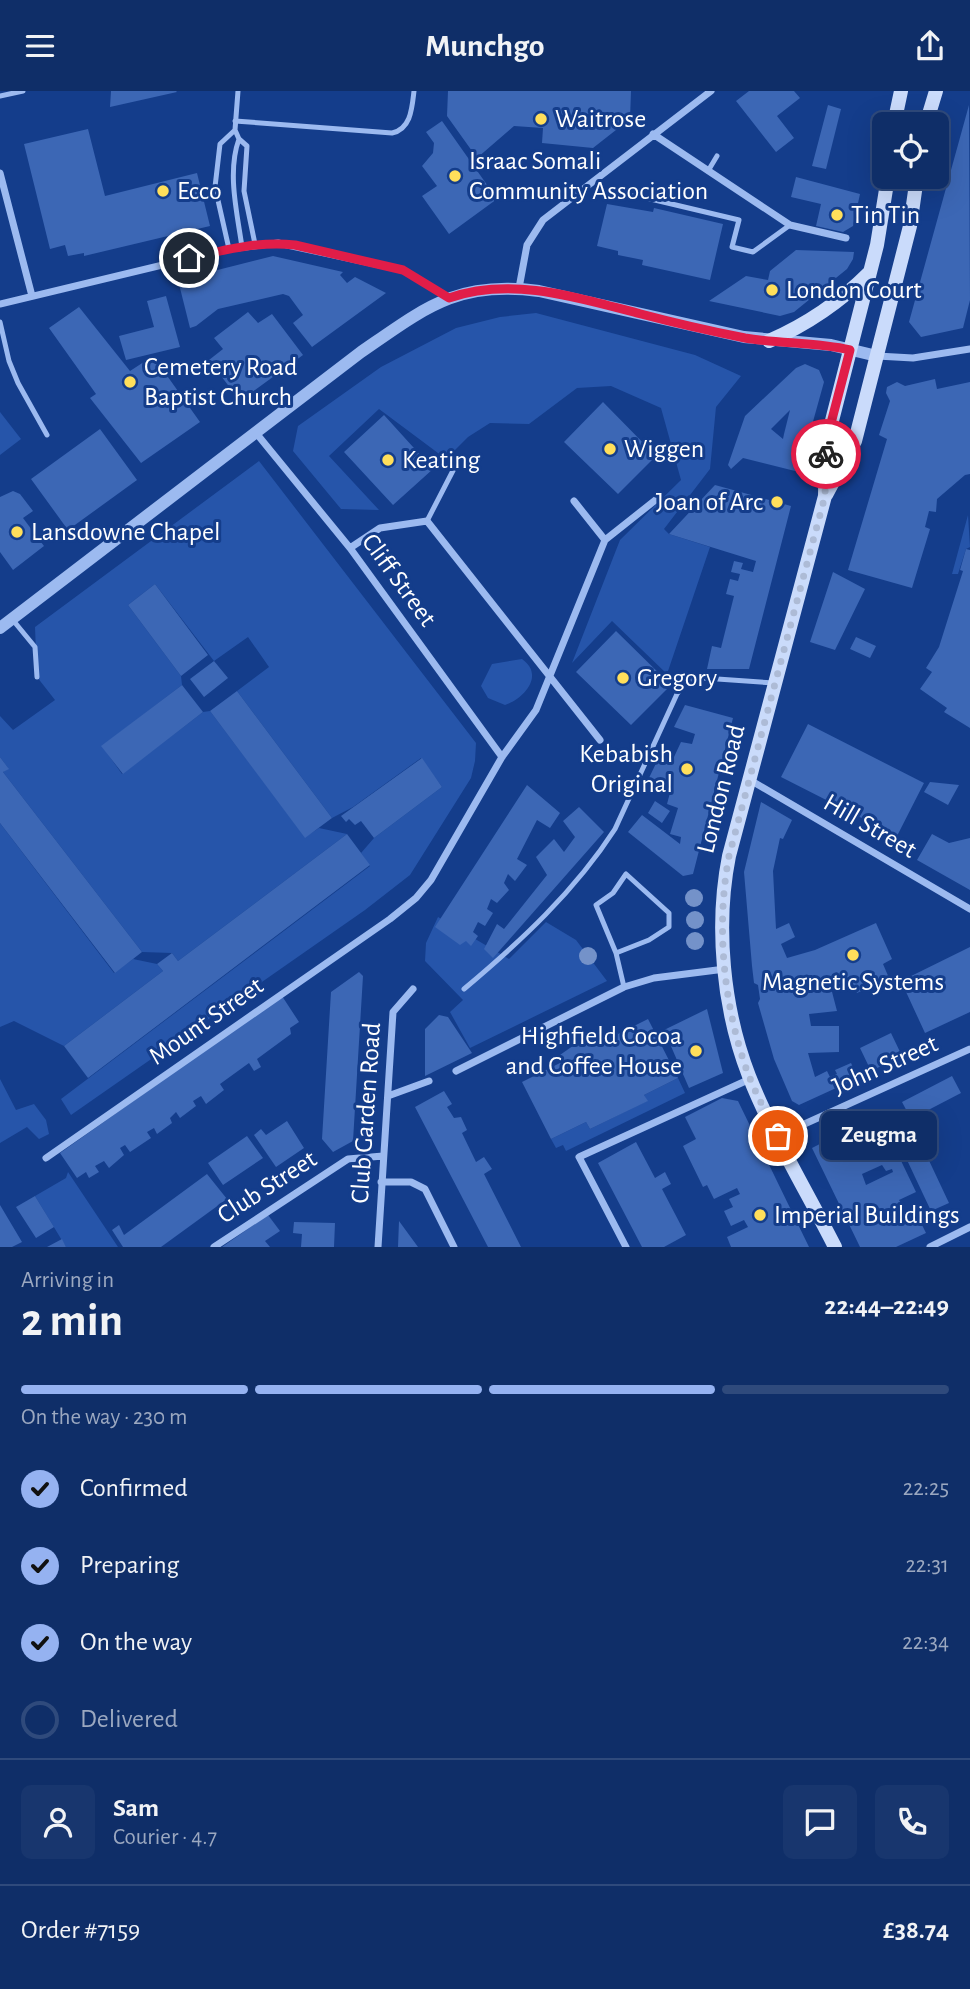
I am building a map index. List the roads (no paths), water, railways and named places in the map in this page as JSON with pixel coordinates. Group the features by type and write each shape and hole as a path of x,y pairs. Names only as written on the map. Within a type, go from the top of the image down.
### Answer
{"main road":[{"path":"897,112 901,91"},
{"path":"930,112 936,91"},
{"name":"London Road","path":"825,496 826,444 882,224 886,189"},
{"name":"London Road","path":"835,1247 750,1079 735,1029 725,969 724,887 729,856 825,496 855,441 910,226 915,189"},
{"path":"769,341 818,317 870,272"}],"street":[{"path":"519,288 525,254 532,235 543,220 711,91"},
{"path":"653,134 790,225 846,238"},
{"path":"0,173 32,296"},
{"path":"0,304 229,249 278,243 386,265 410,274 449,298"},
{"path":"0,628 361,352 417,314 449,298 481,289 519,288 586,300 681,324 769,341 831,345 877,356 913,358 970,349"},
{"name":"Cliff Street","path":"256,433 350,548 502,757"},
{"path":"502,757 536,711 605,540 657,498"},
{"path":"574,501 605,540"},
{"path":"350,548 380,528 427,521 600,740"},
{"name":"Mount Street","path":"46,1158 390,919 416,898 431,880 502,757"},
{"name":"Hill Street","path":"749,780 970,909"},
{"path":"456,1070 624,987 654,978 725,969"},
{"name":"Club Garden Road","path":"378,1247 393,1012 413,989"},
{"name":"John Street","path":"778,1136 970,1049"},
{"path":"626,1247 579,1157 750,1079"},
{"path":"388,1096 429,1081"},
{"name":"Club Street","path":"214,1247 348,1159 383,1156"},
{"path":"382,1182 411,1182 425,1189 454,1247"},
{"path":"930,1247 970,1227"}],"lane":[{"path":"0,96 23,91"},
{"path":"238,91 234,130 247,146 244,191 256,244"},
{"path":"235,121 392,133 405,128 414,91"},
{"path":"229,249 215,187 220,144 234,130"},
{"path":"239,139 233,154 234,190 242,247"},
{"path":"708,170 717,156"},
{"path":"594,179 607,194 638,196 739,220 732,247 753,252 790,225"},
{"path":"0,322 9,361 18,383 47,435"},
{"path":"427,521 460,457"},
{"path":"12,619 35,647 37,677"},
{"path":"464,989 510,951 543,918 604,846 615,829 677,694 685,683 703,678 774,683"},
{"path":"616,953 649,940 669,927 671,920 669,913 626,874 612,893 596,905 616,953 624,987"}],"place":[{"name":"Waitrose","path":"541,119"},
{"name":"Israac Somali Community Association","path":"455,176"},
{"name":"Ecco","path":"163,191"},
{"name":"Tin Tin","path":"837,215"},
{"name":"London Court","path":"772,290"},
{"name":"Cemetery Road Baptist Church","path":"130,382"},
{"name":"Wiggen","path":"610,449"},
{"name":"Keating","path":"388,460"},
{"name":"Joan of Arc","path":"777,502"},
{"name":"Lansdowne Chapel","path":"17,532"},
{"name":"Gregory","path":"623,678"},
{"name":"Kebabish Original","path":"687,769"},
{"name":"Magnetic Systems","path":"853,955"},
{"name":"Highfield Cocoa and Coffee House","path":"696,1051"},
{"name":"Zeugma","path":"778,1136"},
{"name":"Imperial Buildings","path":"760,1215"}]}
